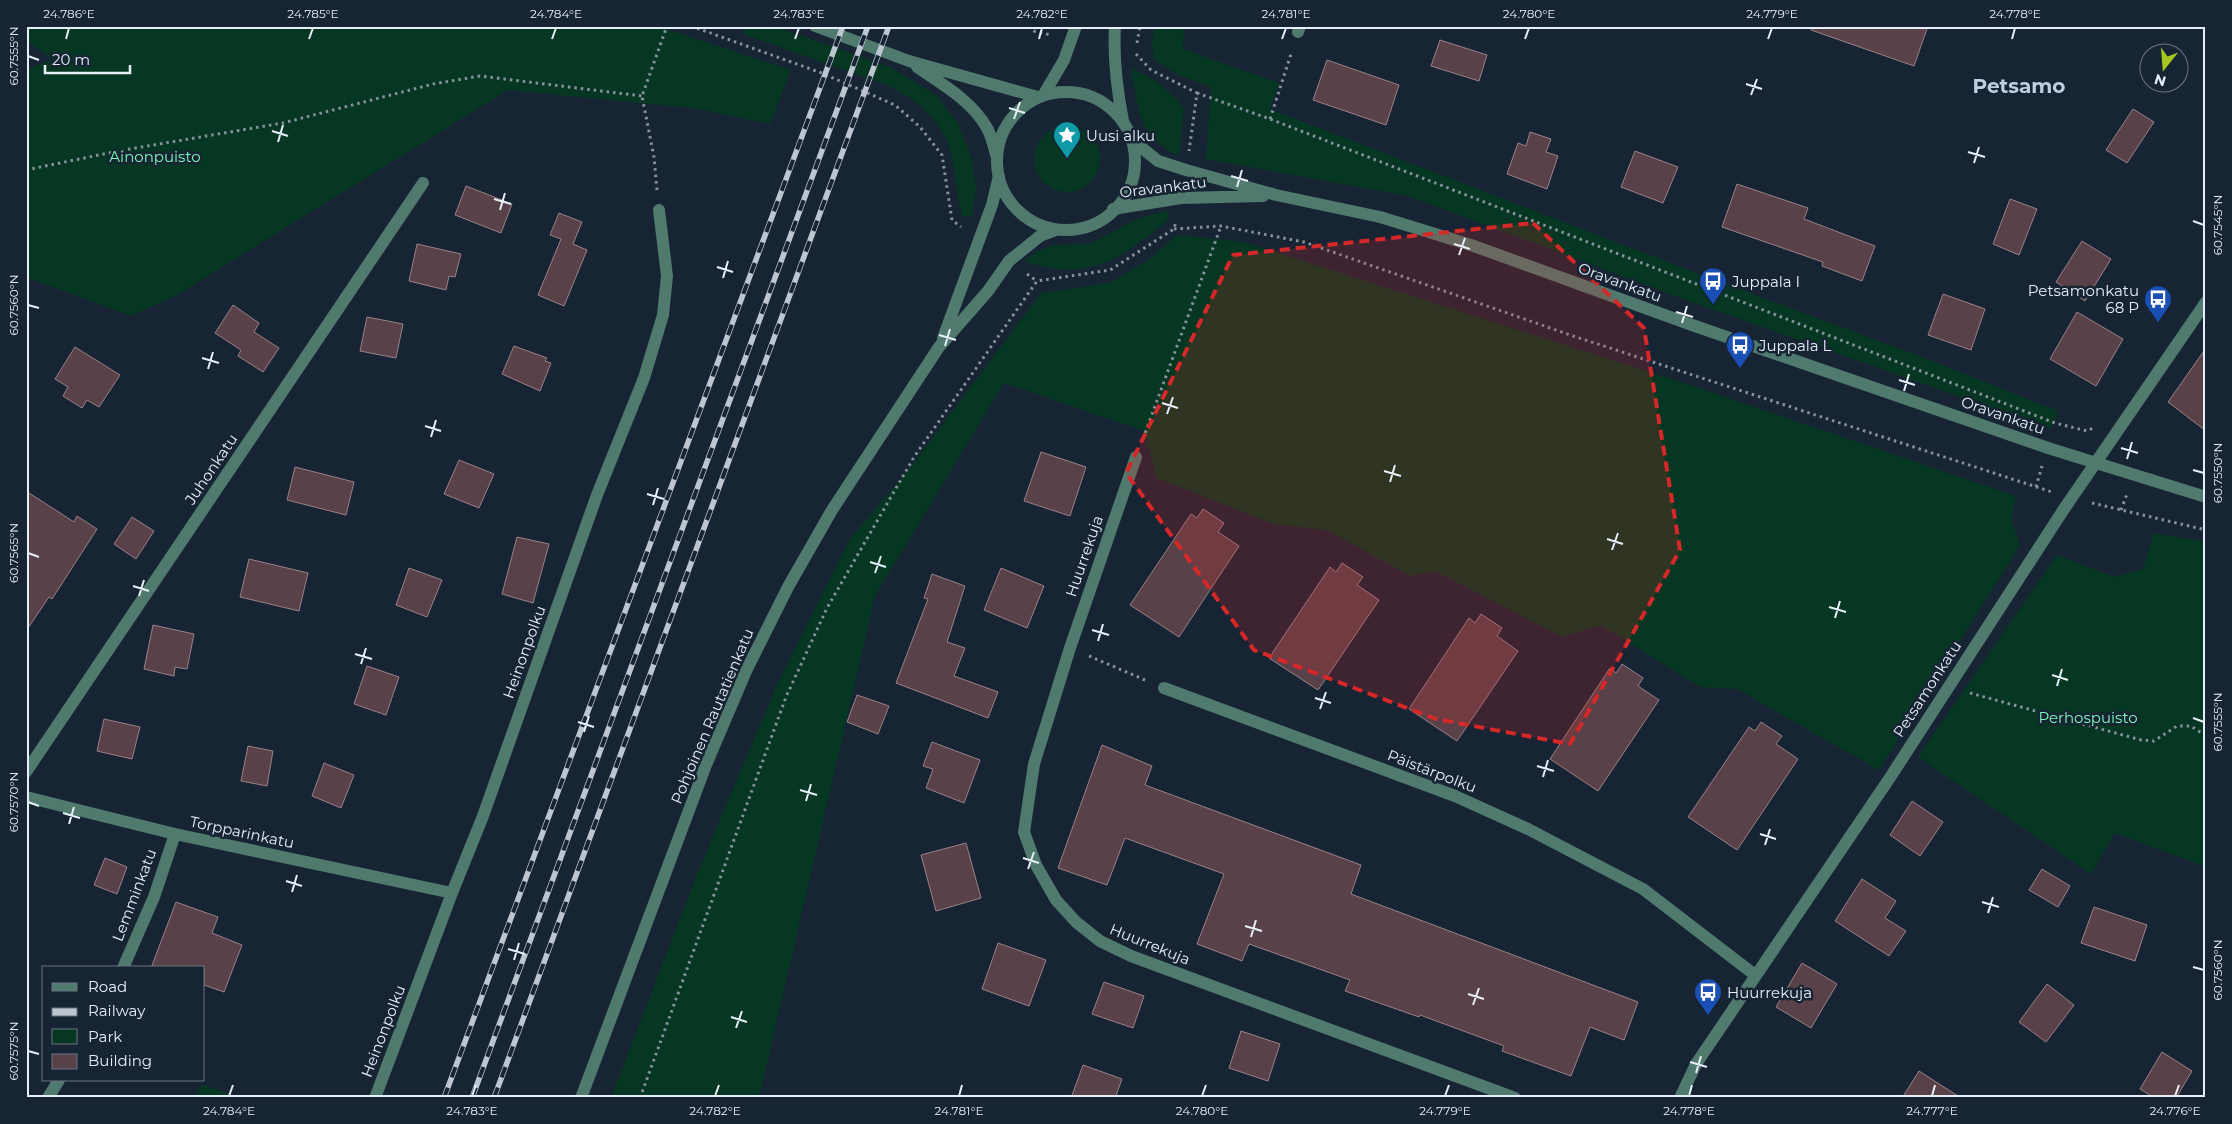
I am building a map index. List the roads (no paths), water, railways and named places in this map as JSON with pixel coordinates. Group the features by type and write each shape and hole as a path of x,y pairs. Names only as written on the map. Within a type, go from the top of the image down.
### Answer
{"street":[{"path":"815,26 909,61 1041,96"},
{"path":"1041,96 1064,60 1076,26"},
{"path":"909,61 957,95 977,114 987,129 997,158 999,176 1005,193 1014,207 1028,218 1056,230 1088,226 1103,219 1126,195 1133,177 1136,160 1132,140 1124,124 1116,89 1115,26"},
{"path":"997,158 1002,136 1010,121 1022,108 1041,96 1067,91 1090,96 1112,110 1124,124"},
{"name":"Oravankatu","path":"1132,140 1158,161 1276,195 1380,217 1470,245 1692,326 2048,448 2206,496"},
{"name":"Pohjoinen Rautatienkatu","path":"939,347 980,242 999,176"},
{"name":"Juhonkatu","path":"26,772 423,184"},
{"name":"Oravankatu","path":"1114,209 1181,198 1276,195"},
{"name":"Heinonpolku","path":"375,1098 483,816 597,495 649,360 662,315 667,276 659,210"},
{"name":"Pohjoinen Rautatienkatu","path":"581,1098 706,765 747,669 788,586 832,510 939,347 988,291 1010,262 1040,236 1056,230"},
{"name":"Petsamonkatu","path":"1680,1098 1696,1064 1890,776 1947,686 2119,427 2206,302"},
{"name":"Huurrekuja","path":"1136,457 1070,648 1034,764 1024,832 1040,872 1056,900 1076,922 1100,941 1131,956 1515,1098"},
{"name":"Päistärpolku","path":"1164,688 1455,796 1528,829 1643,889 1756,975"},
{"name":"Torpparinkatu","path":"26,797 175,834 452,893"},
{"name":"Lemminkatu","path":"124,966 154,897 175,834"},
{"path":"48,1098 58,1082"}],"railway":[{"path":"444,1098 843,26"},
{"path":"472,1098 868,26"},
{"path":"494,1098 889,26"}],"place":[{"name":"Uusi alku","path":"1067,159"},
{"name":"Juppala I","path":"1713,305"},
{"name":"Petsamonkatu 68 P","path":"2158,323"},
{"name":"Juppala L","path":"1740,369"},
{"name":"Huurrekuja","path":"1708,1016"}],"district":[{"name":"Petsamo","path":"2019,86"}],"park label":[{"name":"Ainonpuisto","path":"155,156"},
{"name":"Perhospuisto","path":"2088,717"}]}
